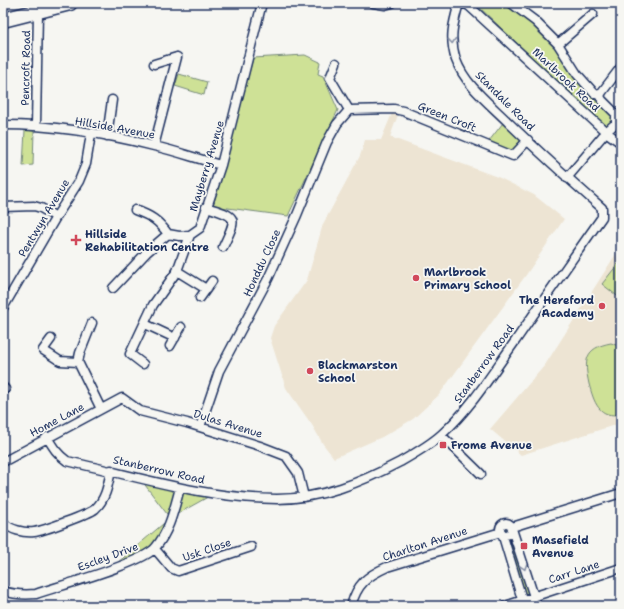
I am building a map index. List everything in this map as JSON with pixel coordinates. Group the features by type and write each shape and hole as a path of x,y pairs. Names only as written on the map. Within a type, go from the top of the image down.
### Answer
{"highway":[{"path":"3,20 70,3"}],"street":[{"name":"Mayberry Avenue","path":"190,235 200,228 221,165 262,3"},
{"path":"373,3 384,5 392,3"},
{"name":"Standale Road","path":"459,3 452,30 452,42 457,61 465,76 478,93 567,178"},
{"name":"Marlbrook Road","path":"468,4 606,132 616,123 617,118 613,110 602,100 600,96 594,93 577,74 558,44 535,21 511,3"},
{"name":"Pencroft Road","path":"36,126 38,11"},
{"path":"558,44 593,14"},
{"path":"154,64 177,57 154,146"},
{"path":"336,63 330,78 348,110"},
{"path":"600,96 621,67"},
{"path":"106,136 112,100"},
{"name":"Green Croft","path":"348,110 403,110 513,156 528,140"},
{"name":"Honddu Close","path":"200,427 219,371 268,279 327,142 337,124 348,110"},
{"name":"Hillside Avenue","path":"3,125 36,126 106,136 154,146 221,165"},
{"path":"567,178 606,132 621,143"},
{"name":"Pentwyn Avenue","path":"3,308 83,173 91,134"},
{"name":"Stanberrow Road","path":"47,437 60,456 67,460 180,488 247,498 278,499 304,496 344,488 372,477 413,455 442,435 474,400 602,217 602,208 567,178"},
{"path":"3,206 34,206 41,208 56,217"},
{"path":"206,207 225,213 233,220 233,225 223,247"},
{"path":"135,210 151,216 161,224 168,234 179,236 190,235 177,271 153,305 130,354 143,364"},
{"path":"113,288 147,252 168,234"},
{"path":"177,271 206,289"},
{"path":"200,298 212,281"},
{"path":"92,324 80,353 78,362 101,409"},
{"path":"145,324 175,338"},
{"path":"170,346 181,327"},
{"path":"51,339 43,350 60,361 78,362"},
{"name":"Dulas Avenue","path":"122,398 140,411 200,427 286,456 298,473 304,496"},
{"name":"Home Lane","path":"3,462 122,398"},
{"path":"442,435 481,474"},
{"path":"3,522 19,531 35,532 84,515 94,510 102,501 106,493 110,470"},
{"name":"Escley Drive","path":"3,591 22,595 36,594 126,564 142,557 155,549 167,533 180,488"},
{"path":"537,606 512,528 621,493"},
{"name":"Charlton Avenue","path":"351,606 360,585 370,575 394,565 501,532 508,535 512,528"},
{"path":"501,532 524,603"},
{"name":"Usk Close","path":"155,549 171,568 178,572 251,547"},
{"name":"Carr Lane","path":"505,606 524,603 534,596 621,568"}],"shaded area":[{"name":"Marlbrook Primary School","path":"393,111 399,112 390,137 500,178 534,195 564,219 526,275 439,395 413,419 382,437 334,458 286,388 270,338 274,326 307,280 323,224 360,156 365,140 381,140"},
{"name":"The Hereford Academy","path":"621,246 621,423 521,455 490,429 545,365"}],"green space":[{"path":"486,3 507,3 532,23 556,46 590,96 612,114 613,120 608,125 602,124 480,8"},
{"path":"305,55 320,62 318,74 323,76 338,110 288,216 213,206 253,58"},
{"path":"179,74 207,82 204,95 175,86"},
{"path":"506,119 528,140 513,156 486,145"},
{"path":"25,130 34,131 33,165 23,166"},
{"path":"621,260 621,299 602,284"},
{"path":"611,343 621,347 621,414 614,415 607,414 599,408 596,403 589,384 587,369 588,357 591,352 595,348"},
{"path":"139,477 215,493 172,517 155,549 110,569 170,518"},
{"path":"507,523 511,525 537,606 524,606 501,532 501,525"}],"place":[{"name":"Hillside Rehabilitation Centre","path":"76,240"},
{"name":"Marlbrook Primary School","path":"416,278"},
{"name":"The Hereford Academy","path":"602,306"},
{"name":"Blackmarston School","path":"310,371"},
{"name":"Frome Avenue","path":"443,445"},
{"name":"Masefield Avenue","path":"524,546"}]}
